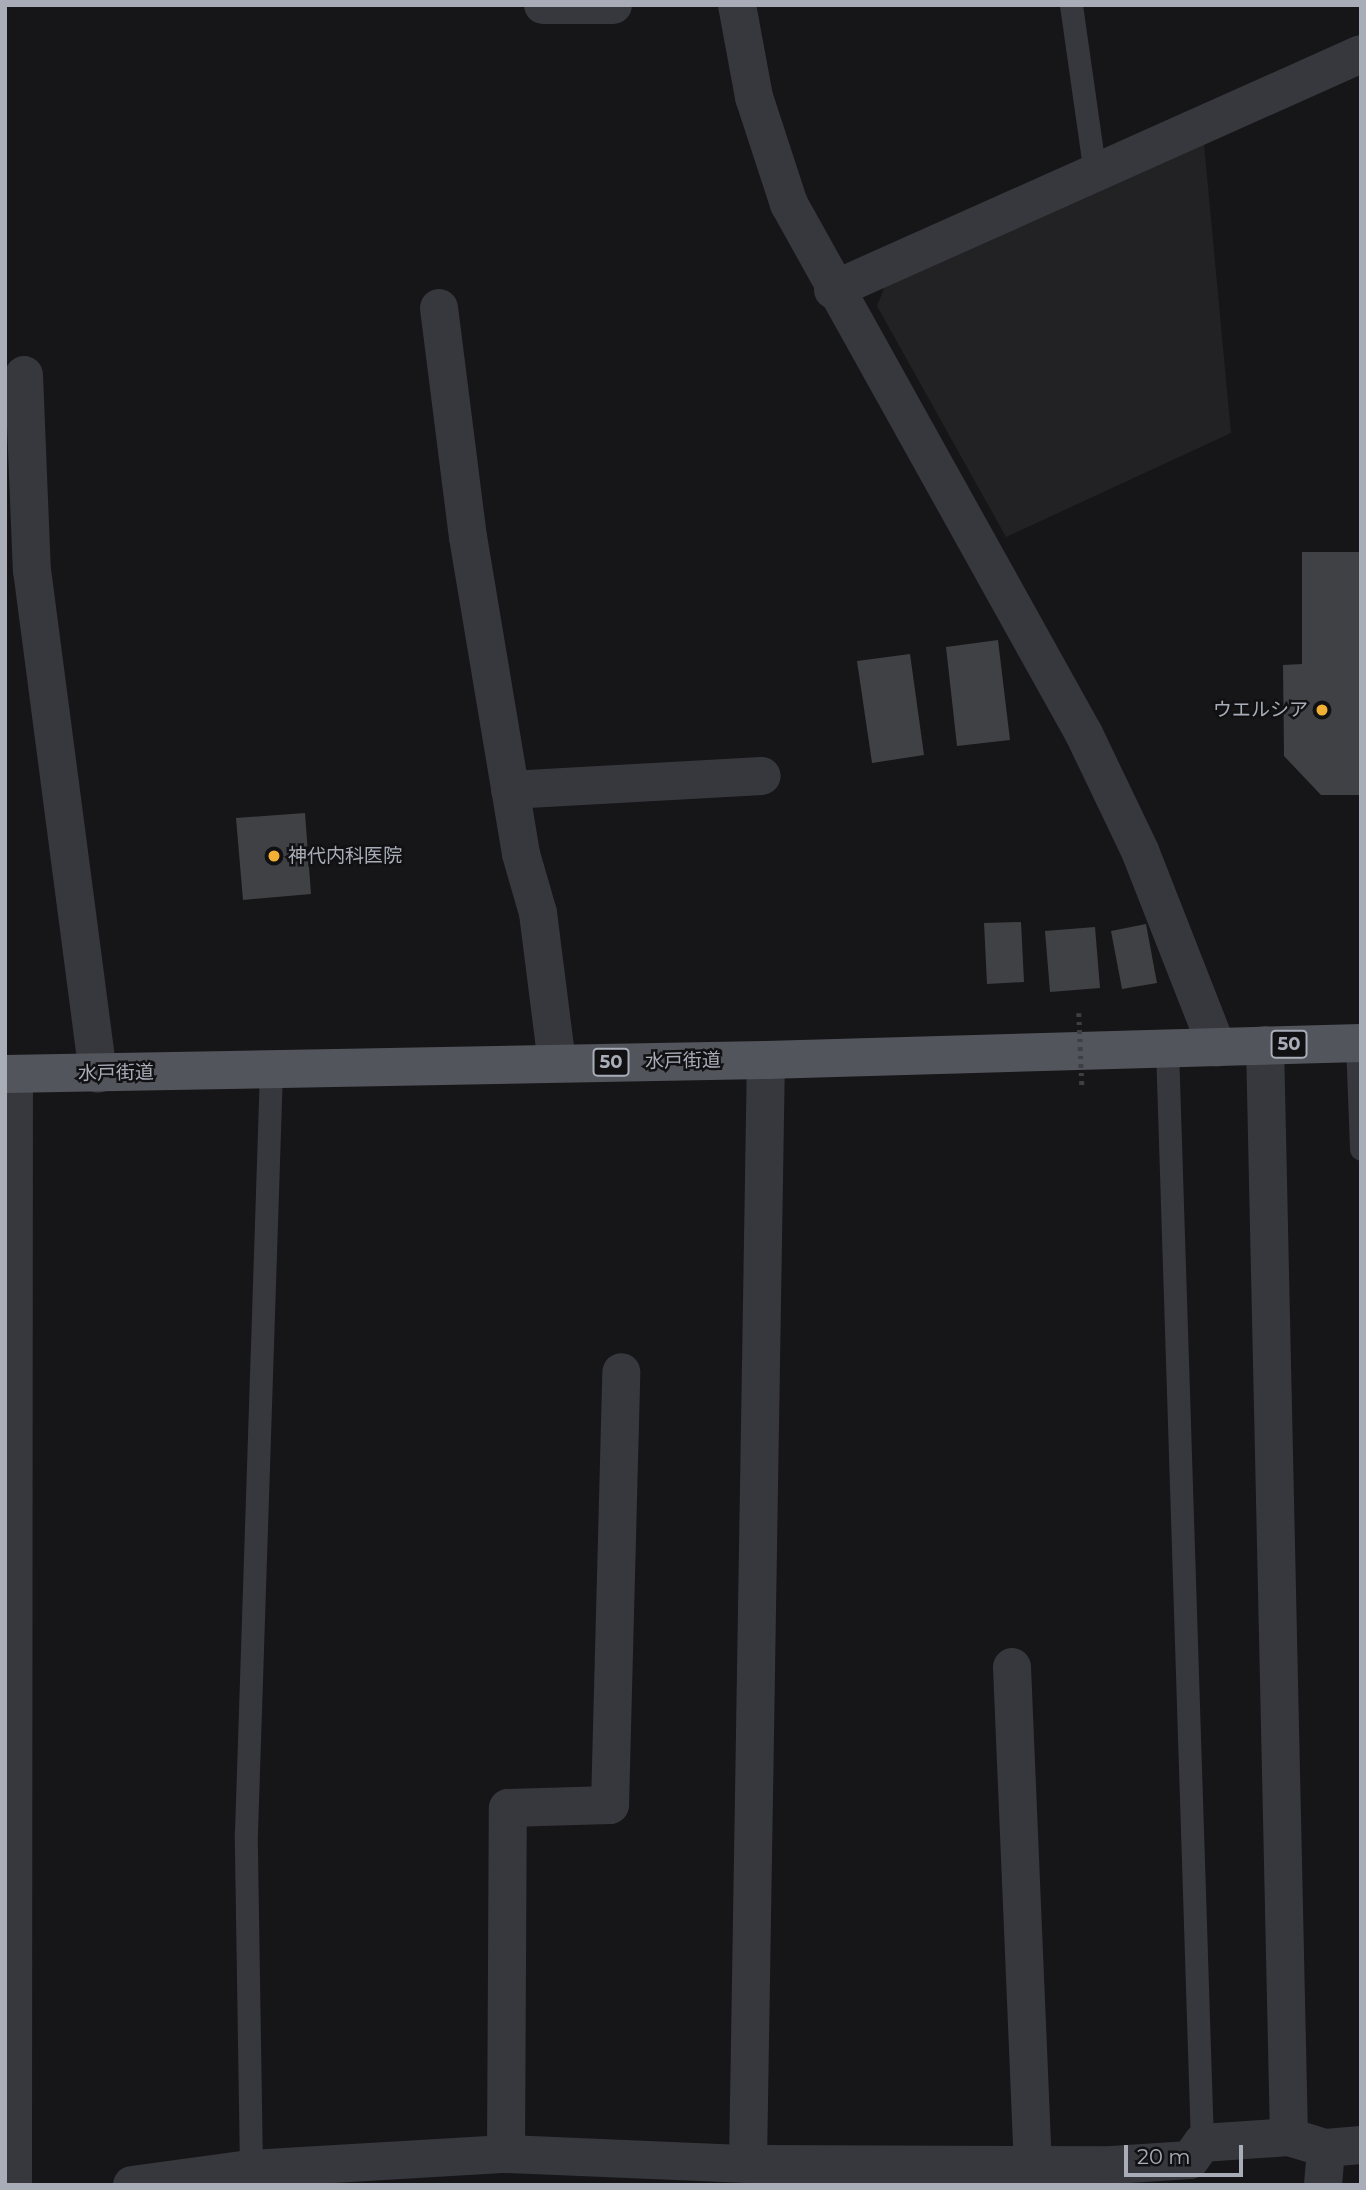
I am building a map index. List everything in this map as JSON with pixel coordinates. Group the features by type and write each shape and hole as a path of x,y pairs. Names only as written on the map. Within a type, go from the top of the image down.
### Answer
{"main road":[{"name":"水戸街道","path":"9,1074 766,1060 1359,1043"}],"street":[{"path":"543,5 613,5"},
{"path":"737,5 771,156 789,204 833,290 1084,734 1140,851 1217,1047"},
{"path":"833,290 1361,54"},
{"path":"439,308 468,537 510,790 538,913 556,1063"},
{"path":"24,374 32,570 98,1074"},
{"path":"510,790 762,776"},
{"path":"1265,1045 1289,2137"},
{"path":"748,2164 766,1060"},
{"path":"9,1074 12,2185"},
{"path":"506,2154 508,1808 610,1805 621,1372"},
{"path":"1012,1667 1033,2163"},
{"path":"132,2185 251,2169 506,2154 748,2164 1033,2163 1111,2175 1190,2160 1202,2143 1289,2137 1337,2159"}],"lane":[{"path":"1071,5 1095,174"},
{"path":"1359,1043 1361,1149"},
{"path":"1167,1048 1202,2143"},
{"path":"251,2169 246,1832 271,1070"}],"path":[{"path":"1079,1013 1082,1086"}],"shaded area":[{"path":"1204,144 1231,433 1006,537 877,306 888,278"}],"building":[{"name":"ウエルシア","path":"1302,552 1361,552 1361,795 1321,795 1284,756 1283,665 1302,664"},
{"path":"998,640 1010,740 957,746 946,647"},
{"path":"910,654 924,755 872,763 857,661"},
{"name":"神代内科医院","path":"305,813 311,894 243,900 236,818"},
{"path":"1021,922 1024,982 987,984 984,923"},
{"path":"1146,924 1157,983 1122,989 1111,931"},
{"path":"1095,927 1100,988 1050,992 1045,931"}],"place":[{"name":"ウエルシア","path":"1322,710"},
{"name":"神代内科医院","path":"274,856"}]}
